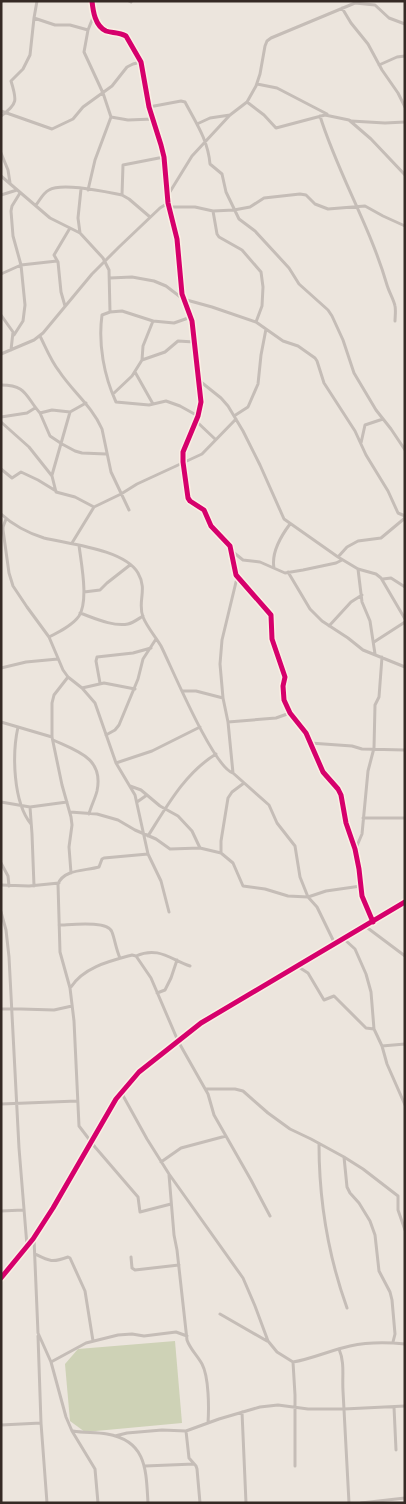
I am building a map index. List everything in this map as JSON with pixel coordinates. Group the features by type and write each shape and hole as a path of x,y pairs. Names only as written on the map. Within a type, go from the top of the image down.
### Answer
{"street":[{"path":"1,116 13,107 16,97 12,80 23,69 30,56 37,1"},
{"path":"92,1 94,15 102,28 126,36 142,62 149,107 164,156 168,205 177,239 183,300 191,317 202,402 183,452 188,500 204,510 211,526 230,546 233,552 243,560 255,561 285,573 342,560"},
{"path":"167,195 192,156 230,115 247,102 257,84 267,42 278,34 355,1"},
{"path":"351,4 374,5 389,18 405,24"},
{"path":"342,8 368,44 405,107"},
{"path":"88,190 95,160 112,117 84,52 88,30 94,15"},
{"path":"34,18 55,25 70,25 88,30"},
{"path":"379,65 397,57 405,56"},
{"path":"1,111 52,129 73,118 83,107 112,86 127,67 142,62"},
{"path":"257,84 277,88 329,115 349,120 385,123 405,122"},
{"path":"149,107 183,101 206,142 210,164 222,174 226,192 239,219 256,231 288,268 299,284 328,310 343,340 354,373 405,450"},
{"path":"247,102 264,115 276,128 329,115"},
{"path":"197,124 210,118 230,115"},
{"path":"320,116 327,139 382,268 390,296 395,304 395,321"},
{"path":"112,117 128,120 153,119"},
{"path":"349,120 371,139 405,175"},
{"path":"1,153 8,170 10,183"},
{"path":"122,195 122,165 164,156"},
{"path":"1,176 50,218 80,233 105,261 110,278 110,312"},
{"path":"36,205 45,193 55,188 81,189 122,195 150,217"},
{"path":"80,233 78,218 81,189"},
{"path":"1,195 19,192"},
{"path":"11,350 14,334 23,321 25,304 21,265 14,242 11,211 19,192"},
{"path":"1,354 40,336 92,274 150,217 168,205 195,207 213,211 234,210 250,207 264,198 300,194 306,195 315,204 328,209 365,206 405,226"},
{"path":"213,211 219,237 242,250 261,272 263,287 262,306 256,322"},
{"path":"66,306 61,292 59,265 54,257 70,228"},
{"path":"1,274 21,265 56,261"},
{"path":"110,278 132,277 154,281 166,286 183,300 212,307 256,322 283,341 298,346 315,358 324,382 355,431 398,513 405,517 384,536 358,541 347,547 338,557"},
{"path":"191,317 177,323 153,321 124,311 110,312 102,315 101,345 102,355 116,402 144,405 166,401 173,402 198,416"},
{"path":"1,315 14,334"},
{"path":"113,394 135,372 142,360 143,346 153,321"},
{"path":"72,543 94,507 122,494 137,484 202,454 235,418 248,407 258,384 266,329"},
{"path":"40,336 59,372 86,403 102,429 111,472 129,510"},
{"path":"142,360 165,352 178,342 194,342"},
{"path":"135,372 153,404"},
{"path":"200,382 221,398 235,418 260,465 284,519 342,560 358,569 376,574 382,579 405,620 374,642"},
{"path":"1,385 20,388 40,414 50,436 62,444 82,453 106,454"},
{"path":"40,414 52,410 70,412 86,403"},
{"path":"1,417 27,412 36,408"},
{"path":"52,476 70,412"},
{"path":"361,444 365,424 383,419"},
{"path":"196,421 215,439"},
{"path":"1,422 29,447 52,476 56,492"},
{"path":"1,469 12,478 21,472 56,492 75,497 94,507"},
{"path":"1,514 32,534 72,543 107,554 123,560 135,568 142,581 141,611 143,616 156,638 200,727 229,771 269,805 277,822 295,846 300,877 308,896 317,907 335,944"},
{"path":"6,519 3,527 10,579 27,607 50,637 63,670 68,677 82,688 96,706 116,763 130,785 137,802 142,833 148,854 159,875 170,912"},
{"path":"274,568 274,557 278,545 283,532 290,524"},
{"path":"50,637 74,620 80,613 84,592 78,545"},
{"path":"233,552 233,565 238,578 271,615 272,638 285,677 283,686 284,700 290,713 303,728 323,772 341,794 346,823 355,849 363,901 373,922"},
{"path":"1,565 8,563"},
{"path":"84,592 100,590 130,565"},
{"path":"358,569 362,602 370,621 375,654"},
{"path":"288,572 310,609 329,626 363,650 405,667"},
{"path":"233,773 220,664 222,640 238,578"},
{"path":"382,579 391,578 405,587"},
{"path":"329,626 351,602 362,594"},
{"path":"80,613 121,624 130,623 143,616"},
{"path":"106,734 118,728 135,689 143,659 156,638"},
{"path":"100,683 97,658 133,653 151,648"},
{"path":"355,849 362,834 368,771 374,748 375,705 379,697 382,657"},
{"path":"1,668 26,662 58,659"},
{"path":"68,677 52,699 53,739 72,825 69,847 70,873"},
{"path":"82,688 100,683 108,683 135,689"},
{"path":"183,691 196,691 223,698"},
{"path":"228,722 276,718 290,713"},
{"path":"1,722 53,739 80,752 92,761 98,775 97,790 89,814"},
{"path":"18,727 14,746 20,806 31,824"},
{"path":"116,763 152,751 200,727"},
{"path":"310,743 352,746 362,749 405,750"},
{"path":"148,836 181,786 205,761 216,754"},
{"path":"221,853 221,841 228,798 232,792 244,783"},
{"path":"130,785 141,790 165,809 178,816 189,827 200,848"},
{"path":"137,802 147,795"},
{"path":"1,802 30,807 67,802"},
{"path":"30,807 34,886"},
{"path":"70,812 118,820 170,849 200,848 221,853 233,863 243,886 265,889 288,896 308,896 326,891 361,886"},
{"path":"363,818 405,818"},
{"path":"148,854 104,858 98,867 78,870 61,879 58,883 60,952 70,988 72,1006 78,1074 77,1101 79,1126 138,1197 140,1212 171,1204"},
{"path":"1,863 8,876 9,886"},
{"path":"1,885 34,886 58,883"},
{"path":"1,1278 34,1239 116,1099 139,1072 201,1023 405,902"},
{"path":"1,912 6,930 9,957 23,1210 27,1247"},
{"path":"59,926 87,924 109,927 112,930 120,958"},
{"path":"365,926 405,956"},
{"path":"344,939 355,949 368,979 374,1028 405,1106"},
{"path":"70,988 79,978 95,967 120,958 152,951 190,966"},
{"path":"136,956 151,978 178,1041 210,1098 214,1115 270,1216"},
{"path":"157,993 165,990 171,978 176,960"},
{"path":"297,966 308,973 324,1000 334,996 366,1028 374,1028"},
{"path":"1,1009 54,1010 72,1006"},
{"path":"382,1046 405,1044"},
{"path":"205,1089 235,1089 244,1091 290,1130 319,1143 363,1169 399,1198 398,1210 405,1230"},
{"path":"122,1092 161,1162 243,1278 268,1341 277,1352 293,1362 367,1343 393,1342 405,1344"},
{"path":"1,1104 77,1101"},
{"path":"161,1162 181,1148 226,1136"},
{"path":"319,1143 322,1196 330,1251 347,1308"},
{"path":"344,1157 348,1191 359,1203 376,1235 379,1271 392,1300 395,1334 393,1342"},
{"path":"169,1174 174,1235 187,1336 190,1348 202,1364 204,1370 209,1399 208,1423"},
{"path":"1,1211 23,1210"},
{"path":"34,1239 41,1422 47,1503"},
{"path":"35,1254 51,1261 70,1258 85,1291 93,1341"},
{"path":"131,1257 132,1268 135,1270 179,1265"},
{"path":"220,1314 268,1341"},
{"path":"51,1362 93,1341 127,1334 144,1336 176,1332 186,1326"},
{"path":"176,1332 187,1336"},
{"path":"38,1333 51,1362 66,1417 94,1469 98,1503"},
{"path":"339,1349 343,1366 342,1381 349,1503"},
{"path":"293,1362 295,1466"},
{"path":"115,1436 162,1430 186,1431 242,1412 278,1405 295,1408 405,1406"},
{"path":"394,1406 396,1450"},
{"path":"242,1412 246,1503"},
{"path":"1,1425 41,1422"},
{"path":"72,1431 107,1434 133,1445 145,1466 148,1503"},
{"path":"186,1431 189,1458 197,1469 200,1503"},
{"path":"145,1466 194,1464"},
{"path":"361,1503 405,1498"}],"green space":[{"path":"175,1341 182,1423 85,1432 70,1421 65,1364 78,1349"}],"cycle path":[{"path":"92,1 94,14 99,26 106,31 126,36 141,62 149,107 164,157 168,203 177,239 182,294 192,321 201,402 198,416 183,452 188,498 204,510 211,526 230,546 236,575 271,615 272,639 285,677 283,686 284,700 290,713 306,733 323,772 341,795 346,823 355,849 362,896 373,922"},
{"path":"1,1278 33,1239 116,1099 139,1072 201,1023 405,902"}]}
